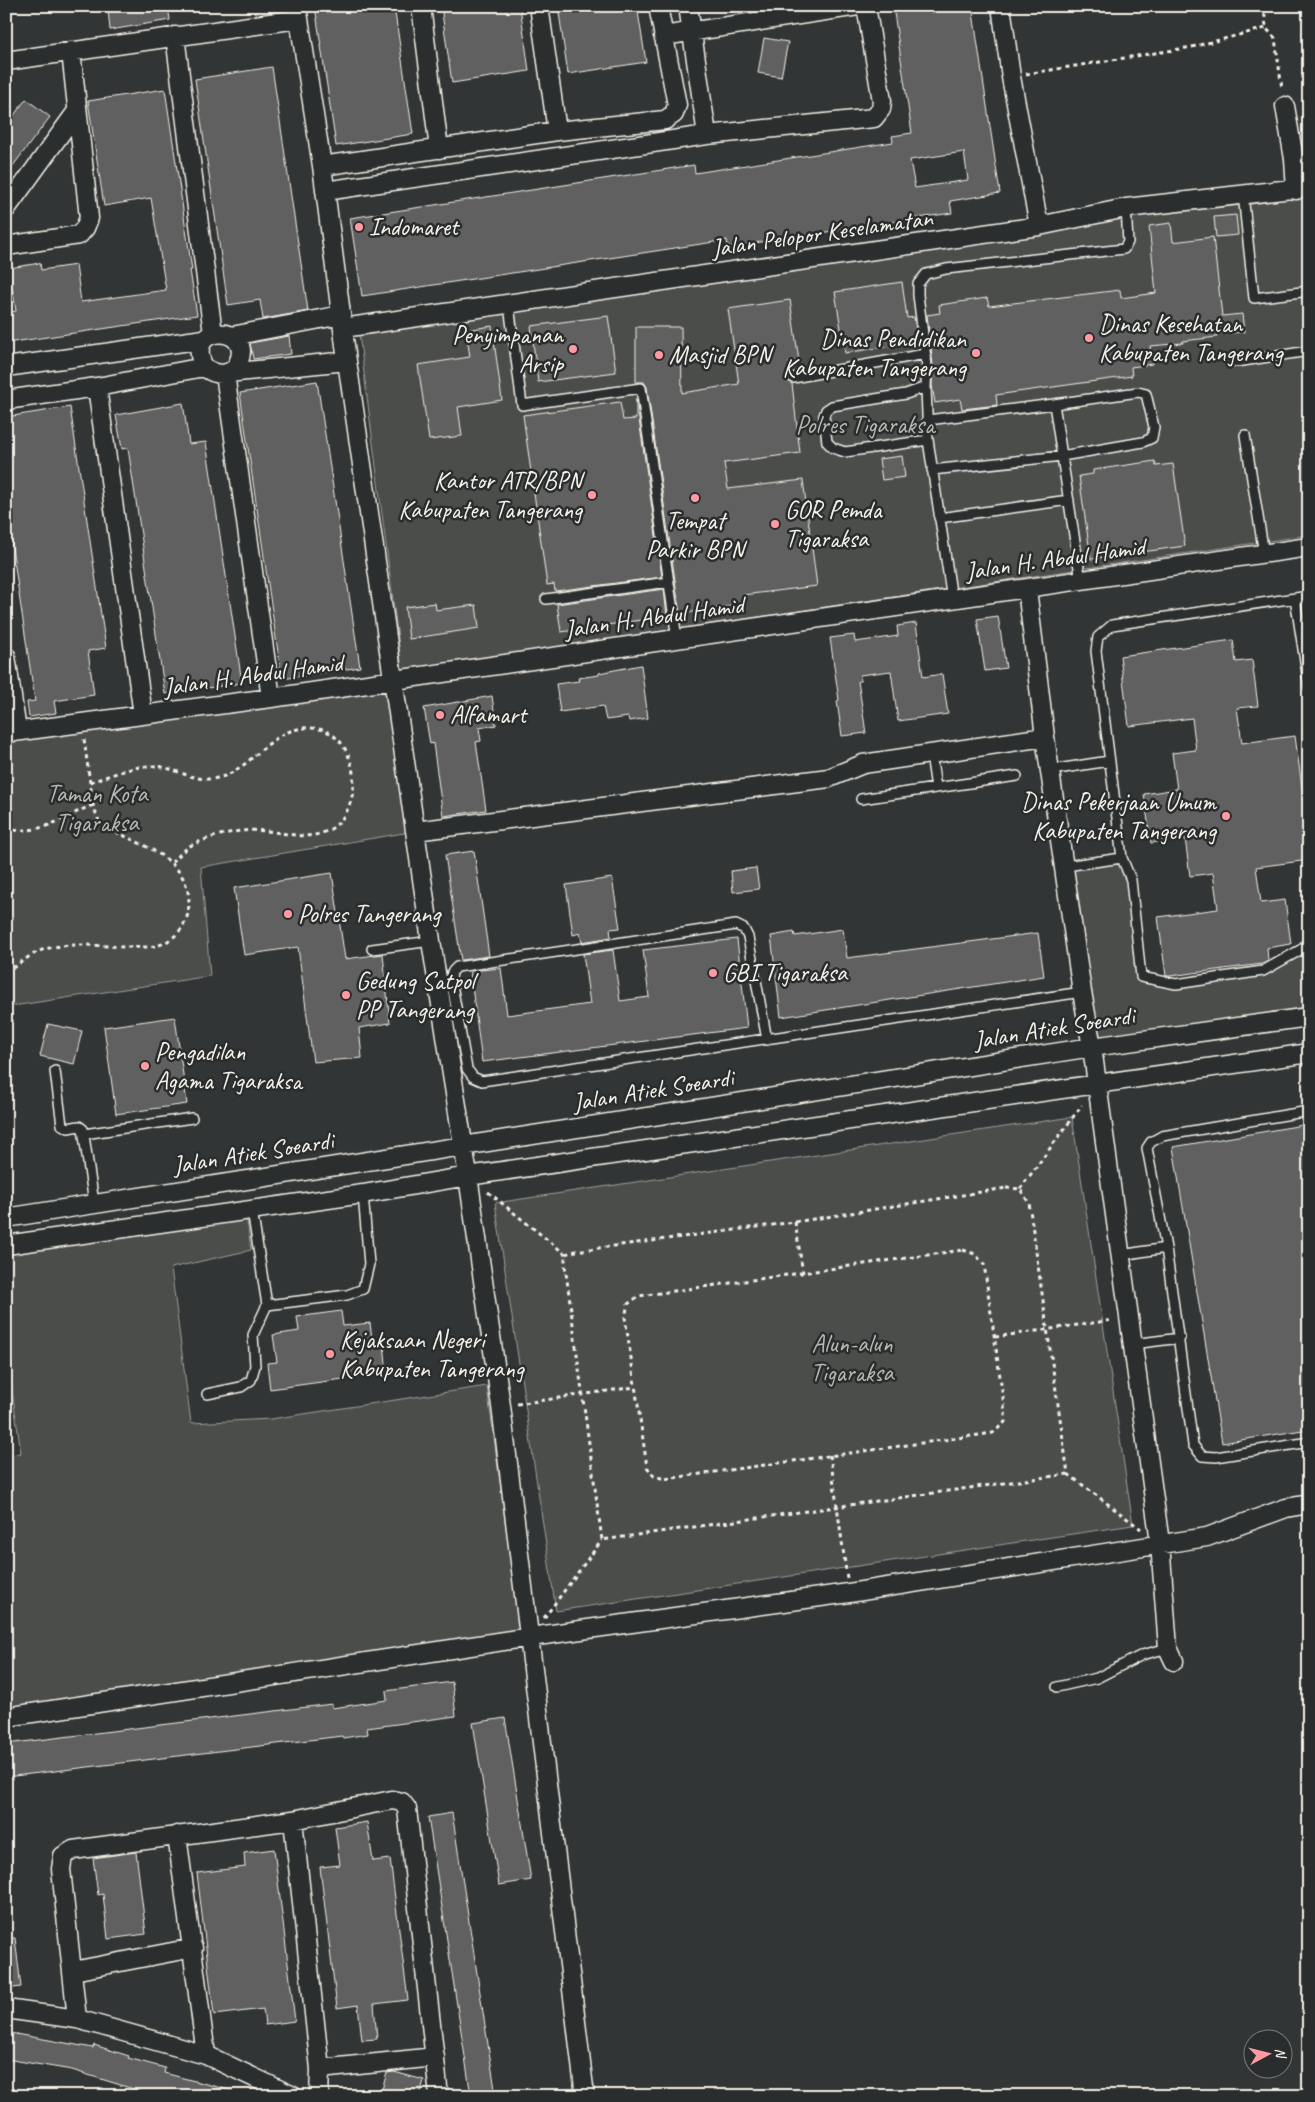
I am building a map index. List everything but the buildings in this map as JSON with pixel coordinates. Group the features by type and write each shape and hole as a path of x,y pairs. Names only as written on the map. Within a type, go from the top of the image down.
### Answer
{"street":[{"path":"421,6 439,149"},
{"path":"539,6 557,132"},
{"path":"322,166 488,141 666,120 674,114 677,105 658,6"},
{"path":"688,6 707,135"},
{"path":"663,36 858,6"},
{"path":"325,191 707,135 874,118 881,110 882,101 866,6"},
{"path":"1000,6 1011,77 1039,226"},
{"path":"6,62 175,36 297,12 322,166 347,360 393,680 501,1406 585,2096"},
{"path":"175,36 209,336 200,348 199,358 204,367 213,373 347,360"},
{"path":"6,246 79,235 85,228 89,218 71,51"},
{"path":"1285,106 1294,159 1302,189"},
{"path":"6,209 77,111"},
{"path":"488,141 492,166"},
{"name":"Jalan Pelopor Keselamatan","path":"232,336 342,321 509,305 1039,226 1126,208 1302,189"},
{"path":"6,367 209,336 222,332 232,336 239,345 241,356 237,366 226,373"},
{"path":"6,400 97,388 204,367"},
{"path":"226,373 272,698"},
{"path":"97,388 143,715"},
{"name":"Jalan H. Abdul Hamid","path":"12,732 272,698 952,599 1082,582 1309,547"},
{"path":"1027,589 1045,737 1082,992 1098,1084 1160,1543 1171,1655"},
{"path":"6,656 12,732"},
{"path":"416,831 829,778 863,764 1045,737"},
{"name":"Jalan Atiek Soeardi","path":"6,1218 1092,1047 1309,1016"},
{"path":"6,1245 363,1194 468,1176 1309,1053"},
{"path":"6,1716 530,1637 849,1593 1207,1537 1286,1508 1309,1504"},
{"path":"77,2019 61,1869 64,1856 73,1850 293,1820 392,1800 402,1802 407,1809 438,2096"},
{"path":"293,1820 320,2068 318,2096"},
{"path":"177,1835 206,2054"},
{"path":"73,1971 193,1948"},
{"path":"6,2009 77,2019 206,2054 293,2096"},
{"path":"320,2068 435,2057"}],"lane":[{"path":"1243,194 1254,298 1309,291"},
{"path":"952,599 928,440 927,366 918,284 926,274 946,269 1124,249 1128,242 1126,208"},
{"path":"509,305 522,405 641,388 677,639"},
{"path":"1236,362 1309,350"},
{"path":"794,378 925,354"},
{"path":"926,387 906,394 832,406 826,410 824,416 827,442 833,448 845,452 928,440"},
{"path":"928,420 1138,392 1146,394 1154,427 1152,438 1148,441 1062,456 932,470"},
{"path":"1054,404 1082,582"},
{"path":"1245,435 1264,554"},
{"path":"939,518 1069,500"},
{"path":"546,600 668,582"},
{"path":"1309,596 1112,625 1098,637 1096,651 1108,761 1122,858 1131,880 1141,977 1176,984 1263,971 1302,949 1309,940"},
{"path":"1295,598 1309,687"},
{"path":"931,754 936,788"},
{"path":"1051,770 1108,761"},
{"path":"861,799 1017,776"},
{"path":"1065,866 1122,858"},
{"path":"768,1040 748,937 744,929 736,925 457,967 452,972 451,979 467,1069 473,1077 482,1081 768,1040 1082,992"},
{"path":"372,949 431,941"},
{"path":"55,1071 62,1125 68,1128 82,1127 94,1203"},
{"path":"1309,1111 1162,1136 1151,1142 1147,1148 1166,1248 1180,1338 1193,1445 1202,1456 1216,1457 1309,1442"},
{"path":"84,1134 192,1118"},
{"path":"267,1304 347,1295 363,1289 369,1264 363,1194"},
{"path":"207,1394 241,1387 251,1380 255,1366 253,1335 267,1304 252,1210"},
{"path":"1121,1256 1166,1248"},
{"path":"1133,1344 1180,1338"},
{"path":"1057,1687 1097,1678 1142,1655 1171,1655"}],"path":[{"path":"1264,6 1266,28 1275,38 1285,106"},
{"path":"1011,77 1192,47 1266,28"},
{"path":"6,972 44,949 67,946 142,947 160,945 180,932 186,922 188,908 184,877 172,862 100,824 93,805 82,723"},
{"path":"90,782 144,766 158,766 200,780 219,778 236,770 277,737 294,729 314,728 334,736 348,755 355,774 354,794 344,819 328,831 311,835 293,836 264,830 217,836 191,846 172,862"},
{"path":"6,830 21,832 44,828 72,813 93,805"},
{"path":"1020,1189 1098,1084"},
{"path":"468,1176 565,1254"},
{"path":"565,1254 795,1222 1006,1188 1020,1189"},
{"path":"1020,1189 1029,1203 1068,1474 1160,1543"},
{"path":"795,1222 803,1274"},
{"path":"962,1250 975,1254 984,1264 1005,1422 993,1433 665,1479 654,1476 647,1467 625,1317 628,1304 639,1296 803,1274 962,1250"},
{"path":"530,1637 602,1540 565,1254"},
{"path":"995,1337 1129,1318"},
{"path":"501,1406 635,1387"},
{"path":"830,1456 849,1593"},
{"path":"602,1540 1068,1474"}],"green space":[{"name":"Polres Tigaraksa","path":"1309,184 1309,535 402,670 359,334"},
{"name":"Taman Kota Tigaraksa","path":"389,682 410,832 201,867 210,976 6,1007 6,735"},
{"path":"1122,858 1131,880 1141,977 1176,984 1263,971 1309,940 1309,1017 1092,1047 1065,866"},
{"name":"Alun-alun Tigaraksa","path":"1072,1117 1133,1525 556,1611 495,1203"},
{"path":"246,1214 251,1250 171,1268 191,1423 271,1419 487,1386 520,1632 6,1714 6,1456 21,1453 6,1349 6,1247"}],"place":[{"name":"Indomaret","path":"359,227"},
{"name":"Dinas Kesehatan Kabupaten Tangerang","path":"1089,338"},
{"name":"Penyimpanan Arsip","path":"573,349"},
{"name":"Dinas Pendidikan Kabupaten Tangerang","path":"976,353"},
{"name":"Masjid BPN","path":"659,355"},
{"name":"Kantor ATR/BPN Kabupaten Tangerang","path":"592,495"},
{"name":"Tempat Parkir BPN","path":"695,498"},
{"name":"GOR Pemda Tigaraksa","path":"775,524"},
{"name":"Alfamart","path":"440,715"},
{"name":"Dinas Pekerjaan Umum Kabupaten Tangerang","path":"1226,816"},
{"name":"Polres Tangerang","path":"288,914"},
{"name":"GBI Tigaraksa","path":"713,973"},
{"name":"Gedung Satpol PP Tangerang","path":"346,995"},
{"name":"Pengadilan Agama Tigaraksa","path":"145,1066"},
{"name":"Kejaksaan Negeri Kabupaten Tangerang","path":"330,1354"}]}
